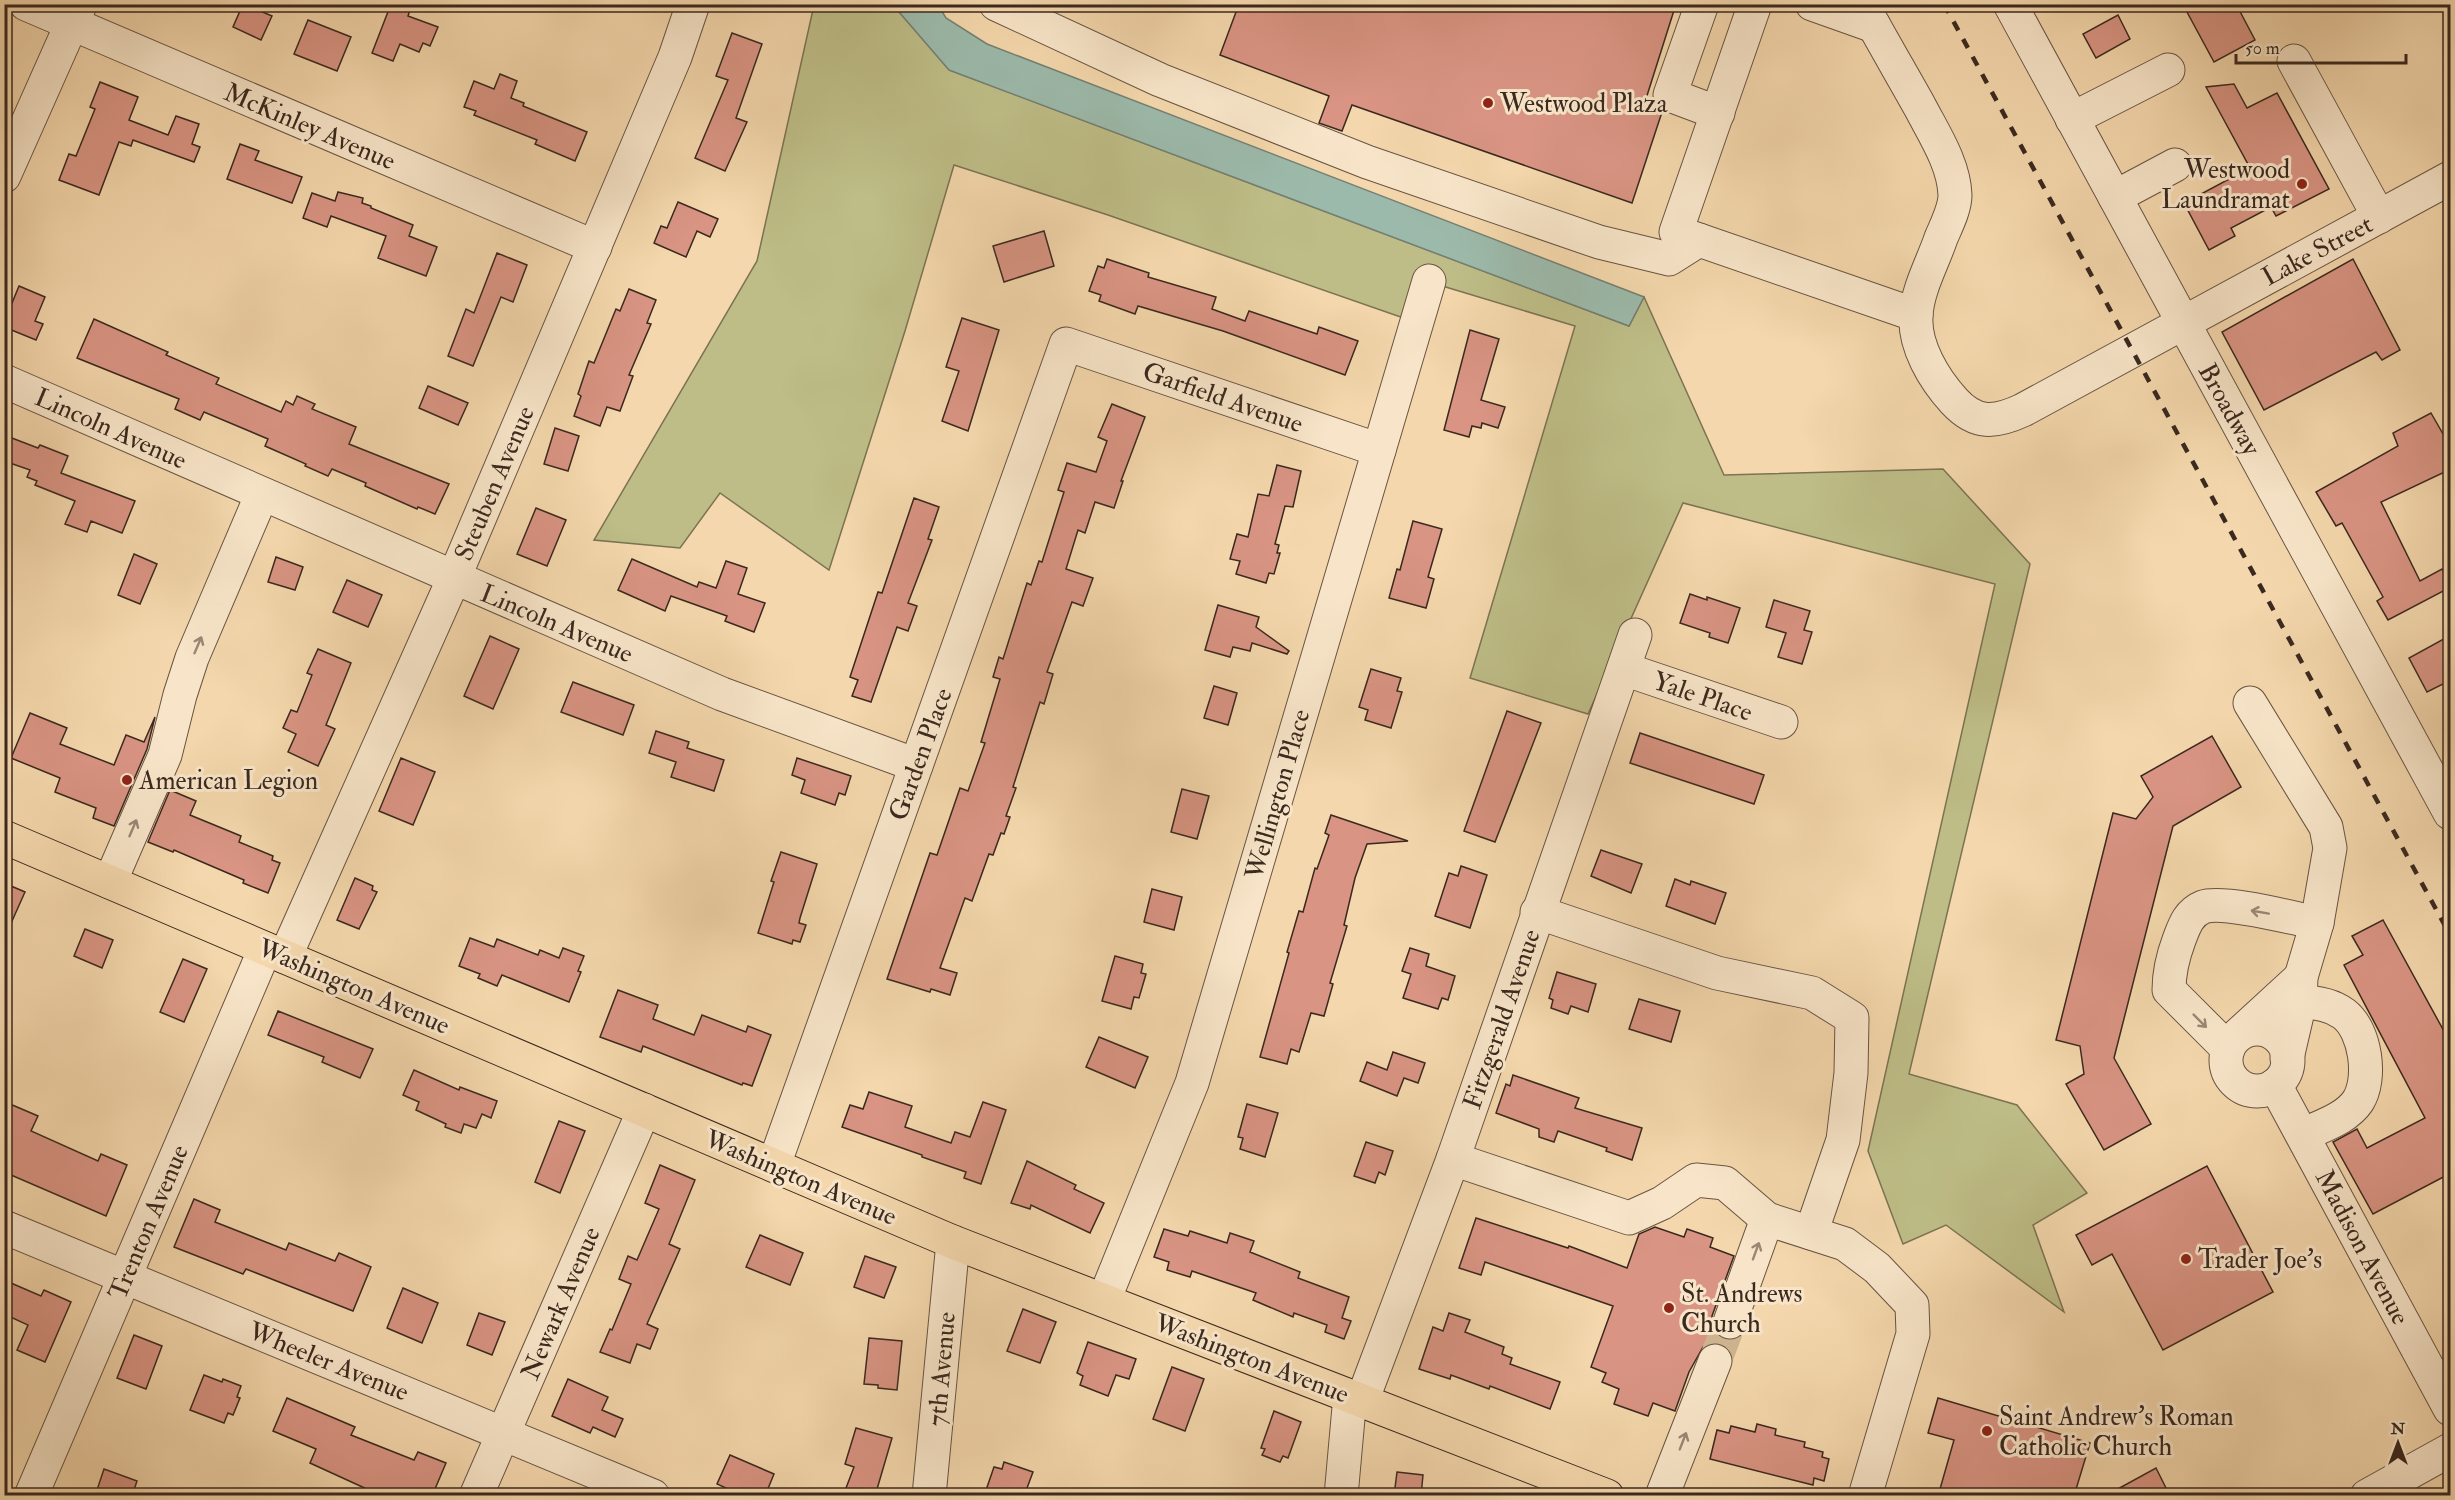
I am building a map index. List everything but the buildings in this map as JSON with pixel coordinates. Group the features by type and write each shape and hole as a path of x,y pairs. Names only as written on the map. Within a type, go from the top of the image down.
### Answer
{"main road":[{"name":"Washington Avenue","path":"4,837 953,1242 1606,1496"}],"street":[{"name":"McKinley Avenue","path":"26,4 75,14 595,247"},
{"name":"Steuben Avenue","path":"275,953 454,578 675,57 693,4"},
{"path":"996,4 1160,80 1345,153 1599,242 1669,259 1699,240"},
{"path":"1702,4 1670,94 1718,113"},
{"path":"1755,4 1676,232 1916,315 1920,294 1949,219 1955,196 1946,155 1868,15 1812,4"},
{"name":"Broadway","path":"2010,4 2449,807"},
{"path":"4,176 75,14"},
{"path":"2294,61 2379,217"},
{"path":"2072,119 2168,70"},
{"path":"2115,197 2175,165"},
{"name":"Lake Street","path":"1916,315 1919,342 1935,377 1962,409 1974,417 1989,420 2003,419 2451,178"},
{"name":"Wellington Place","path":"1104,1300 1192,1083 1429,281"},
{"name":"Garfield Avenue","path":"1066,344 1379,450"},
{"name":"Garden Place","path":"774,1165 1066,344"},
{"name":"Lincoln Avenue","path":"4,381 723,694 916,765"},
{"path":"110,882 165,755 192,658 262,494"},
{"name":"Fitzgerald Avenue","path":"1341,1496 1356,1398 1453,1159 1635,635"},
{"name":"Yale Place","path":"1624,669 1781,722"},
{"path":"2250,703 2326,827 2330,848 2317,922 2281,1071 2256,1091 2238,1084 2227,1069 2233,1042 2300,990"},
{"path":"2233,1042 2169,990 2169,977 2176,947 2187,919 2202,908 2219,905 2317,922"},
{"path":"1537,912 1717,973 1812,993 1852,1018 1851,1073 1843,1140 1811,1233"},
{"name":"Trenton Avenue","path":"31,1496 125,1277 275,953"},
{"path":"2300,990 2313,1002 2344,1014 2356,1029 2364,1049 2366,1075 2358,1101 2344,1115 2302,1135"},
{"path":"2233,1042 2257,1029 2266,1030 2281,1041 2281,1071"},
{"name":"Madison Avenue","path":"2281,1071 2302,1135 2451,1409"},
{"name":"Newark Avenue","path":"476,1496 644,1110"},
{"path":"1453,1159 1629,1218 1662,1203 1696,1180 1725,1183 1767,1220 1845,1244 1877,1268 1912,1305 1913,1334 1865,1496"},
{"path":"1730,1322 1767,1220"},
{"name":"Wheeler Avenue","path":"4,1227 653,1496"},
{"name":"7th Avenue","path":"929,1496 953,1242"},
{"path":"1662,1496 1715,1361"},
{"path":"2367,1496 2403,1487 2451,1450"}],"shaded area":[{"path":"814,5 893,5 950,70 1629,326 1644,297 1724,475 1943,469 2030,564 1909,1074 2017,1105 2087,1193 2033,1225 2064,1312 1946,1225 1903,1244 1868,1151 1995,584 1683,503 1588,714 1470,678 1575,326 1429,282 1415,322 1108,215 954,165 905,331 829,570 720,493 680,548 594,540 757,261"},
{"path":"893,5 938,5 946,18 987,44 1644,297 1629,326 949,70"}],"tunnel":[{"path":"1715,1361 1730,1322"}],"railway":[{"path":"1944,4 2450,935"}],"place":[{"name":"Westwood Plaza","path":"1488,103"},
{"name":"Westwood Laundramat","path":"2302,184"},
{"name":"American Legion","path":"127,780"},
{"name":"Trader Joe's","path":"2186,1259"},
{"name":"St. Andrews Church","path":"1669,1308"},
{"name":"Saint Andrew's Roman Catholic Church","path":"1987,1431"}]}
